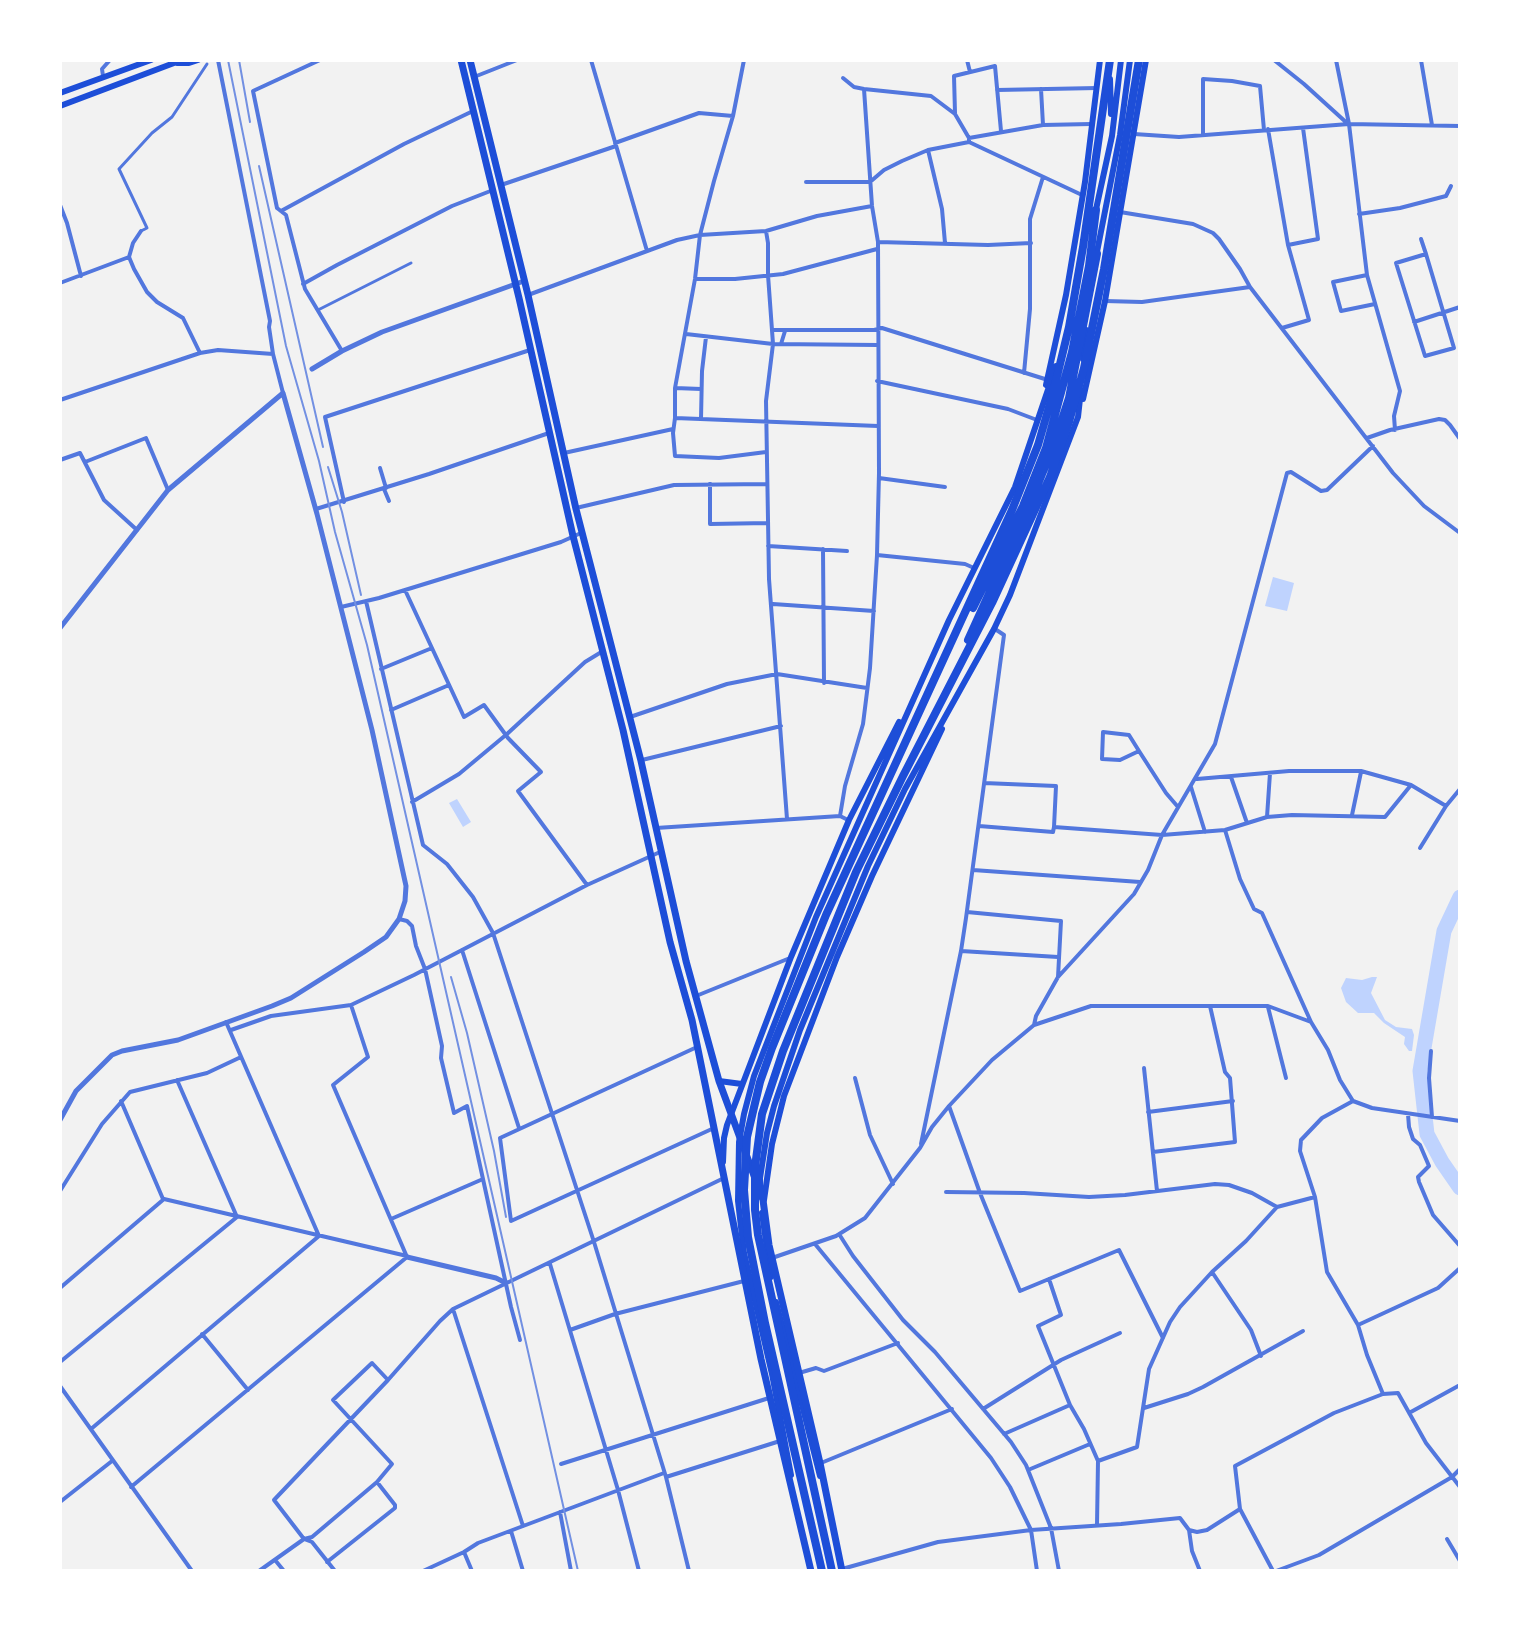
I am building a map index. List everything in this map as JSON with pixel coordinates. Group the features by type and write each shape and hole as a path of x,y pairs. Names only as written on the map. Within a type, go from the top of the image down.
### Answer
{"highway":[{"path":"461,60 516,284 573,536 623,730 670,942 698,1047 770,1398 812,1571"},
{"path":"470,60 528,295 582,533 641,761 660,852 696,996 719,1081 764,1200 772,1258 796,1371 820,1463 842,1570"},
{"path":"822,1571 748,1237 744,1190 747,1137 760,1082 846,869 1012,510 1038,444 1069,327 1083,247 1109,60"},
{"path":"832,1571 758,1235 754,1190 758,1140 770,1085 856,872 1012,562 1050,477 1084,368 1137,60"},
{"path":"932,686 997,561 1049,449 1089,266 1096,210"},
{"path":"945,694 1028,508 1069,398 1097,254"},
{"path":"519,298 528,295"}],"main road":[{"path":"60,93 151,60"},
{"path":"60,106 180,61 189,63 198,60"},
{"path":"1038,421 1066,294 1085,182 1100,60"},
{"path":"1109,60 1112,136"},
{"path":"723,1168 724,1138 742,1084 791,957 849,820 1015,487 1063,345 1112,136 1120,60"},
{"path":"1078,417 1084,339 1127,91 1130,60"},
{"path":"1127,91 1137,60"},
{"path":"833,1529 796,1371 771,1281 764,1239 760,1178 767,1133 800,1030 868,866 905,789 994,629 1025,560 1078,417 1105,301 1146,60"},
{"path":"803,1537 772,1374 744,1253 738,1201 739,1142 754,1076 816,917 949,620"},
{"path":"764,1200 772,1144 784,1096 837,957 872,876 966,678"},
{"path":"799,940 837,957"},
{"path":"719,1081 742,1084"}],"street":[{"path":"103,76 102,69 110,60"},
{"path":"60,1120 76,1091 112,1055 178,1040 291,998 386,937 399,919 405,901 406,886 403,867 372,729 316,509 273,354 268,327 270,321 218,60"},
{"path":"320,60 253,91 277,208 286,215 303,284 342,351"},
{"path":"474,77 517,60"},
{"path":"591,60 647,251"},
{"path":"744,60 734,116 700,235 695,279 675,388 673,429 675,456 719,458 766,452"},
{"path":"967,60 970,72"},
{"path":"1274,60 1349,124"},
{"path":"1336,60 1349,124 1367,275 1400,391 1394,417 1395,430"},
{"path":"1421,60 1432,125"},
{"path":"200,353 183,318 166,309 147,292 129,257 133,243 141,231 147,228 119,169 152,133 172,117 207,64"},
{"path":"955,114 954,76 995,66 1001,131"},
{"path":"843,78 854,87 931,96 955,114 969,140 1082,195"},
{"path":"1203,135 1203,79 1260,86 1288,244 1309,320 1282,328"},
{"path":"997,90 1097,88"},
{"path":"840,816 845,786 863,724 877,555 878,242 872,206 864,89"},
{"path":"1041,89 1043,125"},
{"path":"281,211 404,144 474,111"},
{"path":"501,184 699,113 734,116"},
{"path":"806,182 870,182 884,170 928,150 1001,131 1043,125 1092,124"},
{"path":"1134,134 1203,135 1349,124 1460,126"},
{"path":"1288,244 1318,239 1303,128"},
{"path":"928,150 942,208 945,243"},
{"path":"1024,373 1030,309 1030,219 1043,177"},
{"path":"1359,214 1400,208 1446,196 1451,186"},
{"path":"303,284 452,206 493,190"},
{"path":"60,205 68,223 81,276"},
{"path":"528,295 647,251 700,235 766,231 817,216 872,206"},
{"path":"1119,212 1193,224 1213,233 1240,269 1250,287 1393,473 1424,506 1460,533"},
{"path":"766,231 773,330 766,401 768,546 787,819"},
{"path":"1421,239 1426,254 1454,348 1425,356 1396,263 1426,254"},
{"path":"878,242 988,245 1031,243"},
{"path":"695,279 735,279 800,270 877,249"},
{"path":"60,283 129,257"},
{"path":"318,310 411,263"},
{"path":"1367,275 1332,282 1341,311 1375,304"},
{"path":"312,369 342,351 401,325 524,281"},
{"path":"1105,301 1142,302 1250,287"},
{"path":"1414,322 1460,307"},
{"path":"773,330 882,328 1048,380"},
{"path":"781,344 786,330"},
{"path":"686,334 773,344 878,345"},
{"path":"701,419 706,337"},
{"path":"60,400 200,353 218,350 273,354"},
{"path":"344,502 325,417 531,350"},
{"path":"878,381 1008,409 1038,421"},
{"path":"675,388 702,389"},
{"path":"60,628 168,490 283,393"},
{"path":"675,418 878,426"},
{"path":"1367,438 1417,424 1445,420 1460,440"},
{"path":"564,453 673,429"},
{"path":"316,509 385,489 549,433"},
{"path":"85,462 146,438 168,490"},
{"path":"1034,1025 1036,1016 1058,977 1128,902 1148,870 1162,835 1215,744 1287,472 1291,472 1321,491 1327,490 1373,446"},
{"path":"60,460 80,453 104,500 136,530"},
{"path":"380,468 389,501"},
{"path":"879,478 945,487"},
{"path":"710,484 710,524 768,523"},
{"path":"576,508 674,485 767,484"},
{"path":"340,607 405,590 582,533"},
{"path":"768,546 847,551"},
{"path":"823,549 824,683"},
{"path":"877,555 965,564 975,568"},
{"path":"405,590 464,717 484,705 508,738 541,772 518,791 587,885"},
{"path":"366,601 423,845 447,864 473,897 493,933 594,1242 665,1475 689,1571"},
{"path":"772,604 874,611"},
{"path":"920,1149 962,951 1004,635 994,629"},
{"path":"381,669 432,648"},
{"path":"412,802 459,774 507,734 585,662 603,651"},
{"path":"629,717 727,684 777,674 867,688"},
{"path":"391,710 449,685"},
{"path":"641,761 781,726"},
{"path":"1139,751 1120,760 1102,759 1103,732 1129,735 1166,793 1178,807"},
{"path":"1196,779 1304,770 1361,771 1411,784 1446,806"},
{"path":"1352,815 1361,771"},
{"path":"1267,817 1270,773"},
{"path":"1232,777 1247,822"},
{"path":"979,826 1053,832 1054,827 1056,786 984,783"},
{"path":"1054,827 1162,835 1225,830 1267,817 1292,814 1385,817 1411,784"},
{"path":"1191,786 1205,832"},
{"path":"1420,848 1446,806 1460,789"},
{"path":"655,828 840,816 849,820"},
{"path":"1225,830 1240,879 1254,909 1262,913 1311,1022 1328,1050 1340,1080 1353,1101 1372,1108 1460,1121"},
{"path":"231,1030 271,1016 351,1005 587,885 660,852"},
{"path":"973,870 1140,882"},
{"path":"967,912 1061,921 1058,977"},
{"path":"399,919 407,921 412,926 442,1046 441,1058 454,1113 467,1106 520,1340"},
{"path":"462,950 519,1128"},
{"path":"962,951 1058,957"},
{"path":"696,996 791,957"},
{"path":"351,1005 368,1057 333,1085 407,1257"},
{"path":"742,1266 815,1244 839,1234 866,1218 920,1149 932,1127 949,1106 992,1060 1034,1025 1091,1006 1268,1006 1311,1022"},
{"path":"1153,1152 1235,1142 1230,1078 1225,1072 1210,1006"},
{"path":"1268,1006 1286,1078"},
{"path":"226,1022 318,1236"},
{"path":"698,1047 500,1138 512,1221 714,1128"},
{"path":"1431,1051 1429,1078 1431,1117"},
{"path":"60,1191 102,1124 130,1092 207,1073 242,1057"},
{"path":"1144,1068 1157,1191"},
{"path":"855,1078 872,1142 893,1184"},
{"path":"177,1080 237,1216"},
{"path":"121,1101 164,1199"},
{"path":"1148,1112 1233,1101"},
{"path":"1353,1101 1322,1118 1301,1140 1300,1151 1315,1197 1327,1272 1358,1325 1383,1394"},
{"path":"949,1106 980,1193 1020,1291 1119,1250 1163,1338"},
{"path":"1408,1114 1413,1139 1420,1145 1430,1166 1418,1177 1419,1182 1433,1215 1460,1246"},
{"path":"335,1571 312,1542 304,1539 274,1500 453,1309 725,1178"},
{"path":"391,1219 483,1179"},
{"path":"946,1192 1089,1197 1157,1191 1201,1184 1229,1185 1252,1193 1277,1207"},
{"path":"1098,1461 1137,1448 1149,1369 1170,1322 1180,1307 1277,1207 1315,1197"},
{"path":"164,1199 496,1278 506,1283"},
{"path":"60,1288 164,1199"},
{"path":"60,1362 237,1216"},
{"path":"839,1234 853,1256 903,1320 935,1352 1004,1434 1028,1470 1051,1528 1059,1571"},
{"path":"91,1429 318,1236"},
{"path":"815,1244 991,1458 1010,1487 1031,1530 1037,1571"},
{"path":"131,1487 407,1257"},
{"path":"550,1263 618,1490 639,1571"},
{"path":"1358,1325 1438,1288 1460,1268"},
{"path":"1212,1272 1251,1330 1261,1356"},
{"path":"1049,1279 1061,1315 1038,1326 1070,1405 1098,1461 1097,1525"},
{"path":"570,1330 615,1314 745,1281"},
{"path":"453,1309 523,1526"},
{"path":"1144,1408 1188,1394 1303,1331"},
{"path":"983,1409 1054,1364 1120,1333"},
{"path":"202,1334 248,1390"},
{"path":"796,1371 816,1368 824,1371 898,1343"},
{"path":"258,1571 304,1539 312,1537 377,1482 392,1464 333,1400 372,1363 388,1380"},
{"path":"1409,1413 1460,1385"},
{"path":"60,1386 192,1571"},
{"path":"1460,1469 1452,1477 1319,1555 1274,1571 1240,1509 1235,1466 1334,1413 1383,1394 1398,1393 1426,1443 1452,1477 1460,1487"},
{"path":"561,1464 770,1398"},
{"path":"1004,1434 1070,1405"},
{"path":"820,1463 952,1409"},
{"path":"423,1571 478,1543 618,1490 780,1441"},
{"path":"1028,1470 1090,1444"},
{"path":"60,1502 112,1461"},
{"path":"327,1562 395,1508 395,1504 377,1482"},
{"path":"1408,1503 1413,1510"},
{"path":"842,1570 938,1542 1031,1530 1180,1518 1190,1530 1197,1532 1207,1530 1240,1509"},
{"path":"560,1512 571,1571"},
{"path":"1190,1530 1192,1551 1200,1571"},
{"path":"511,1531 523,1571"},
{"path":"1447,1539 1460,1561"},
{"path":"464,1552 472,1571"},
{"path":"275,1560 284,1571"}],"water":[{"path":"1273,577 1294,583 1287,611 1265,606"},
{"path":"457,799 471,822 463,827 449,803"},
{"path":"1377,977 1371,993 1385,1020 1396,1027 1412,1029 1414,1035 1412,1051 1409,1051 1404,1044 1405,1037 1374,1013 1358,1013 1346,1002 1341,988 1346,978 1362,980"}],"waterway":[{"path":"1460,897 1444,931 1420,1071 1427,1134 1442,1162 1460,1188"}],"railway":[{"path":"228,60 286,346 367,645 578,1571"},
{"path":"239,60 250,122"},
{"path":"259,166 323,447"},
{"path":"328,467 342,512 361,595"},
{"path":"451,977 467,1033 494,1151 506,1217"}]}
